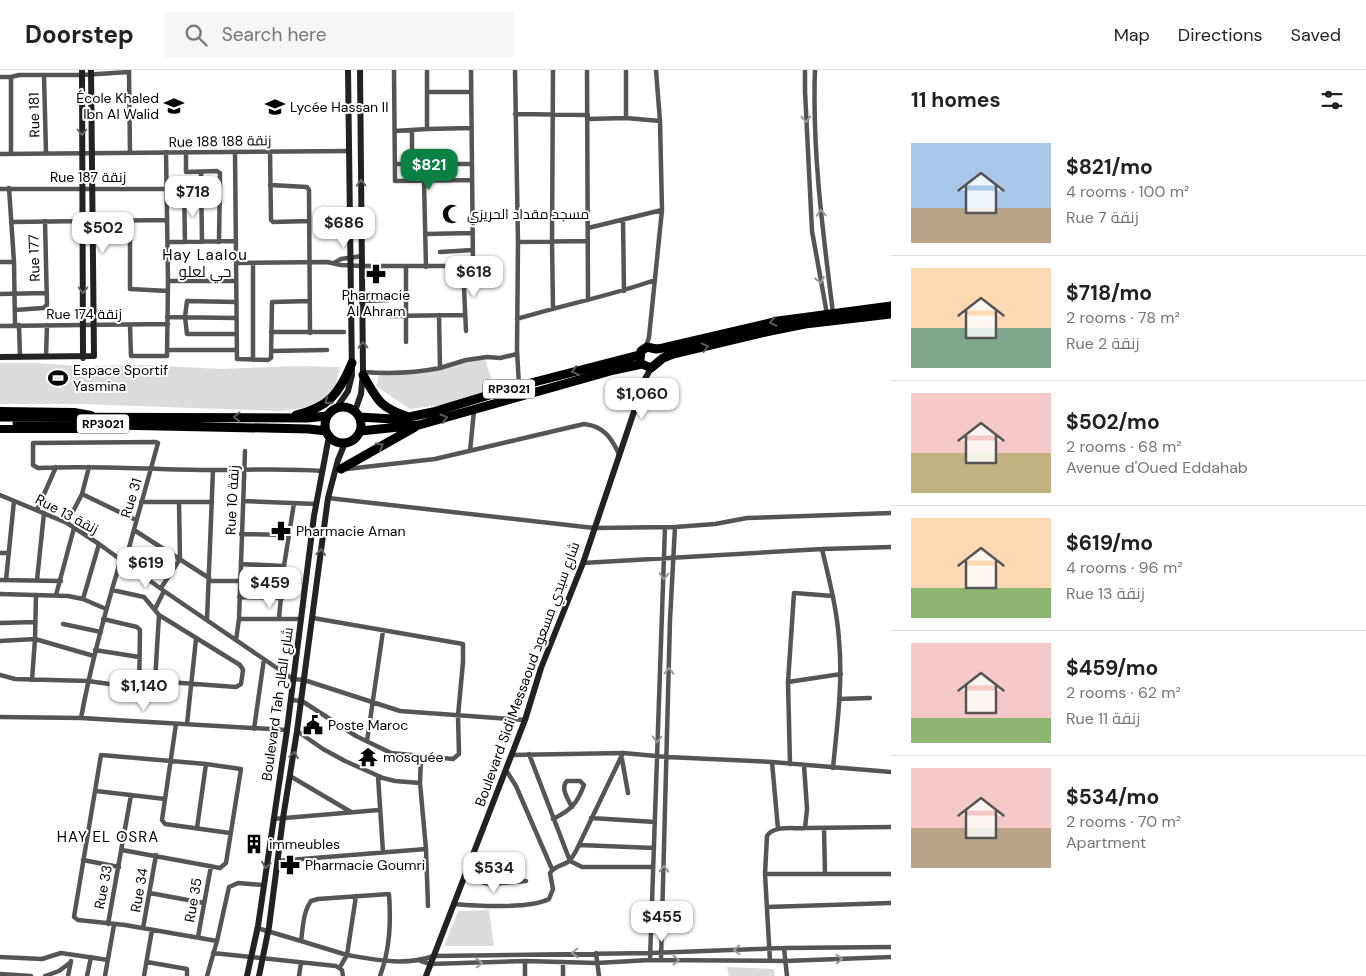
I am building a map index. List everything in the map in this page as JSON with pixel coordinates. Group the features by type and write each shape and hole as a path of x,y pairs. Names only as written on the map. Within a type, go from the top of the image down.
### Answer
{"highway":[{"name":"RP3021","path":"337,407 346,406 357,414 393,419 409,417 433,412 519,386 647,357 772,322 891,306"},
{"name":"RP3021","path":"360,431 419,425 606,372 647,357 659,362 673,354 770,331 805,324 891,314"},
{"path":"286,417 317,408 333,397 340,388 352,363"},
{"path":"363,374 375,397 384,406 409,417"},
{"path":"328,434 325,425 327,416 337,407"},
{"path":"345,442 354,439 360,431 361,422 357,414"},
{"name":"RP3021","path":"0,417 327,416"},
{"name":"RP3021","path":"0,423 309,429 328,434 335,441 345,442"},
{"path":"338,469 419,425"}],"main road":[{"path":"0,411 74,412 98,417"},
{"path":"0,430 120,429 160,426"}],"street":[{"path":"337,407 350,387 352,363 348,70"},
{"path":"357,414 363,374 360,70"},
{"path":"394,70 395,181 472,180"},
{"path":"427,70 427,128"},
{"path":"334,262 339,265 351,266 473,266 471,70"},
{"path":"515,70 518,242 517,354 519,386"},
{"path":"553,70 553,308"},
{"path":"587,70 588,300"},
{"path":"626,70 626,118"},
{"path":"647,357 662,210 660,120 656,70"},
{"path":"805,70 805,111 812,231 830,314"},
{"path":"815,70 814,100 830,314"},
{"path":"0,77 11,77 18,72 44,76 129,71 130,153"},
{"path":"0,357 93,358 95,355 93,325 91,72"},
{"path":"82,73 84,358"},
{"name":"Rue 181","path":"44,76 46,153"},
{"path":"11,77 12,154"},
{"path":"427,92 471,92"},
{"path":"515,114 554,114 660,120"},
{"path":"395,131 427,128 472,128"},
{"path":"412,130 412,164"},
{"name":"Rue 188 زنقة 188","path":"0,154 349,151"},
{"path":"130,325 130,355 167,356 168,242 166,152"},
{"path":"186,152 186,172 217,171 220,173 219,242"},
{"path":"235,152 235,318 237,359 268,360 271,357 272,302 310,301"},
{"path":"270,152 271,221 309,221"},
{"path":"395,164 472,164"},
{"path":"201,172 202,242"},
{"path":"424,181 426,267"},
{"path":"270,186 307,187 309,190 310,333"},
{"path":"8,188 14,262 15,310 20,357"},
{"path":"184,188 185,242"},
{"name":"Rue 187 زنقة","path":"0,189 201,189"},
{"path":"588,228 662,210"},
{"path":"11,222 167,220"},
{"path":"623,220 624,291"},
{"name":"Rue 177","path":"45,221 47,293"},
{"path":"130,221 130,289 168,291"},
{"path":"425,234 473,233"},
{"path":"168,242 235,241"},
{"path":"518,242 588,241"},
{"path":"440,252 473,250"},
{"path":"236,263 334,262 341,258 362,256"},
{"path":"0,262 14,262"},
{"path":"253,263 253,360"},
{"path":"463,266 466,331"},
{"path":"406,267 406,342"},
{"path":"517,319 553,308 624,291 655,280"},
{"path":"168,282 236,282"},
{"path":"0,294 47,293 46,305 43,308 15,310"},
{"path":"363,301 390,300"},
{"path":"236,302 187,302 185,317 188,334 236,334"},
{"path":"389,316 465,315"},
{"path":"439,316 440,368"},
{"path":"167,317 235,318"},
{"name":"Rue 174 زنقة","path":"0,326 168,324"},
{"path":"46,325 46,357"},
{"path":"271,332 344,332"},
{"path":"168,350 236,350"},
{"path":"271,351 327,350"},
{"path":"363,374 420,372 466,360 487,357 500,358 517,354"},
{"name":"Boulevard Sidi Messaoud شارع سيدي مسعود","path":"426,976 512,755 542,668 583,563 645,379 647,357"},
{"path":"470,452 474,409"},
{"path":"338,469 435,459 584,424 594,425 604,430 619,454"},
{"name":"Boulevard Tah شارع الطاح","path":"247,976 258,928 316,504 328,434"},
{"name":"Rue 31","path":"56,467 35,467 33,465 33,443 156,442 158,445 134,530 103,619 81,718"},
{"name":"Boulevard Tah شارع الطاح","path":"258,976 268,930 283,818 302,701 328,498 345,442"},
{"name":"Rue 10 زنقة","path":"236,640 239,619 245,451"},
{"path":"36,510 56,467 213,470 289,468 323,471"},
{"path":"67,523 82,494 89,467"},
{"path":"207,620 213,470"},
{"path":"82,494 136,520"},
{"name":"Rue 13 زنقة","path":"0,495 67,523 293,679"},
{"path":"328,498 594,528 665,528 715,524 747,518 891,513"},
{"path":"6,580 14,500"},
{"path":"243,501 316,504"},
{"path":"141,502 212,502"},
{"path":"155,609 162,590 180,559 179,502"},
{"path":"279,618 288,535 294,503"},
{"path":"37,580 44,513"},
{"path":"661,960 670,620 675,527"},
{"path":"56,595 74,528"},
{"path":"650,960 665,528"},
{"path":"134,530 209,579 240,581"},
{"path":"241,534 288,535"},
{"path":"83,599 99,544"},
{"path":"583,563 822,549 891,547"},
{"path":"822,549 833,596 839,640 840,674 834,768"},
{"path":"0,552 9,553"},
{"path":"241,564 284,566"},
{"path":"0,580 61,581"},
{"path":"112,590 144,597 159,614 240,665 243,670 241,684 236,687 155,681"},
{"path":"790,764 788,682 794,593 833,596"},
{"path":"0,594 56,595 83,599 106,609"},
{"path":"32,680 36,595"},
{"path":"239,597 282,598"},
{"path":"103,619 140,630 138,688 140,697 150,700 155,681 159,614"},
{"path":"290,700 302,701 367,741 391,753 453,759 459,754 458,716 463,662 462,644 313,618"},
{"path":"239,619 301,619"},
{"path":"0,623 36,622"},
{"path":"63,624 100,632"},
{"path":"367,741 371,703 383,631"},
{"path":"187,724 196,638"},
{"path":"0,641 35,639 94,656"},
{"path":"95,650 139,657"},
{"path":"254,729 264,660"},
{"path":"788,682 840,674"},
{"path":"0,675 32,680 88,682 138,688"},
{"path":"293,679 304,680 400,711 525,720"},
{"path":"839,699 870,698"},
{"path":"0,717 81,718 286,730"},
{"path":"176,724 162,820 163,822 230,833"},
{"path":"297,731 337,757 378,776 395,781 420,783"},
{"path":"529,754 570,861 582,867 653,867"},
{"path":"122,850 220,868 226,863 241,769 102,755 74,917 78,920 143,928 217,941"},
{"path":"512,755 657,756 772,762 891,772"},
{"path":"622,755 628,793"},
{"path":"552,869 570,861 622,755"},
{"path":"421,756 420,783 426,849 428,906"},
{"path":"772,762 778,829"},
{"path":"197,828 206,764"},
{"path":"804,765 807,809 805,828"},
{"path":"454,904 489,906 536,904 545,902 552,895 554,889 550,878 552,869 516,786 506,770"},
{"path":"290,776 352,813"},
{"path":"378,776 383,852"},
{"path":"553,819 568,812 572,807 584,785 580,781 567,781 563,788 572,807"},
{"path":"96,791 165,799"},
{"name":"Rue 33","path":"108,924 131,795"},
{"path":"273,819 379,810"},
{"path":"591,818 655,822"},
{"path":"770,961 766,874 767,836 769,832 778,829 891,827"},
{"path":"824,828 825,874"},
{"path":"579,845 654,848"},
{"path":"277,861 426,849"},
{"name":"Rue 34","path":"143,928 156,856"},
{"path":"83,860 119,867"},
{"name":"Rue 35","path":"198,937 211,866"},
{"path":"766,874 891,874"},
{"path":"464,878 489,884 526,881"},
{"path":"207,976 230,886 238,883 263,885"},
{"path":"150,893 204,903"},
{"path":"301,941 306,912 311,901 389,894 391,924 386,961 380,976"},
{"path":"340,967 347,955 356,896"},
{"path":"767,907 891,903"},
{"path":"106,976 114,925"},
{"path":"258,928 347,955 386,961 420,961 430,964 597,963 650,960 785,961 891,957"},
{"path":"144,976 152,930"},
{"path":"420,961 434,956 891,947"},
{"path":"784,948 787,976"},
{"path":"0,957 42,959 58,953 108,960"},
{"path":"213,953 340,967"},
{"path":"596,953 599,976"},
{"path":"68,976 72,955"},
{"path":"88,976 91,957"},
{"path":"45,976 51,976 70,962"},
{"path":"147,962 186,969 187,976"},
{"path":"525,962 525,976"},
{"path":"563,962 563,976"},
{"path":"299,976 301,963"},
{"path":"340,967 343,976"},
{"path":"0,974 31,976"}],"shaded area":[{"path":"484,356 496,392 454,403 410,409 376,386 379,375 421,372"},
{"path":"0,363 80,366 146,365 221,369 295,366 340,367 337,382 330,396 317,404 280,411 81,404 0,404"},
{"path":"489,910 494,946 444,946 458,911"},
{"path":"727,967 774,969 775,976 729,976"}],"place":[{"name":"École Khaled Ibn Al Walid","path":"174,106"},
{"name":"Lycée Hassan II","path":"275,107"},
{"name":"مسجد مقداد الحريزي","path":"452,214"},
{"name":"Pharmacie Al Ahram","path":"376,274"},
{"name":"Espace Sportif Yasmina","path":"58,378"},
{"name":"Pharmacie Aman","path":"281,531"},
{"name":"Poste Maroc","path":"313,725"},
{"name":"mosquée","path":"368,757"},
{"name":"immeubles","path":"254,844"},
{"name":"Pharmacie Goumri","path":"290,865"}],"district":[{"name":"Hay Laalou حي لعلو","path":"205,264"},
{"name":"HAY EL OSRA","path":"108,837"}]}
